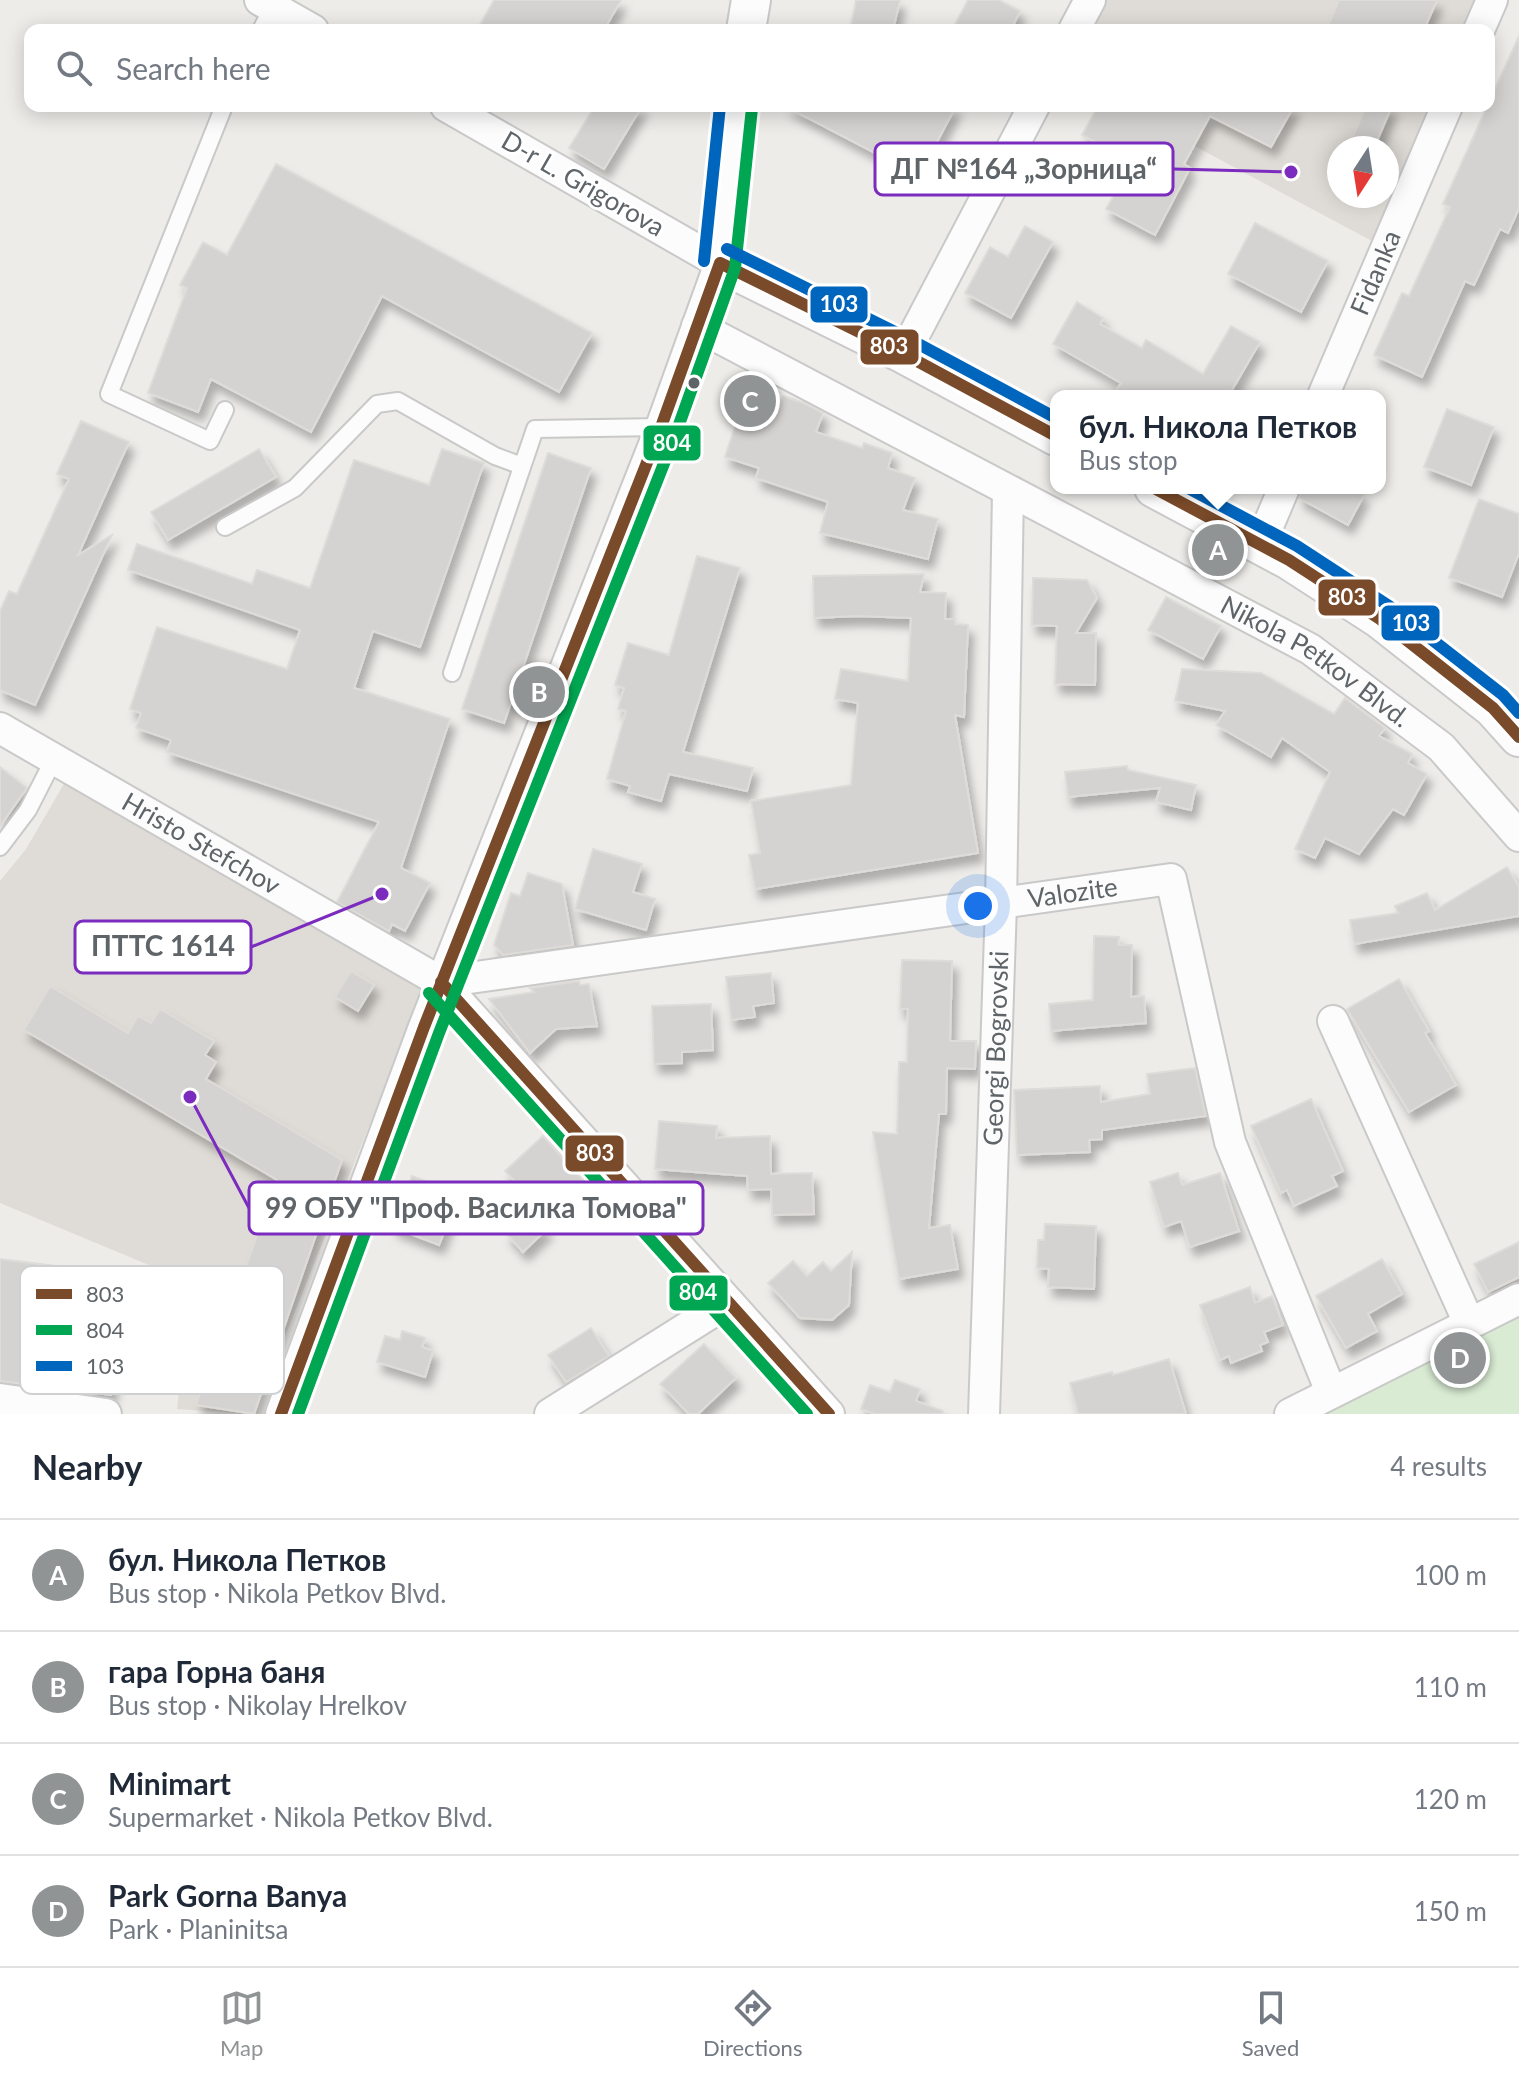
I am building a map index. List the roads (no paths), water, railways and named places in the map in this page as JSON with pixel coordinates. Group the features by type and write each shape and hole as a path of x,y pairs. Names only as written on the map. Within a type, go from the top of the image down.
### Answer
{"street":[{"path":"747,24 751,0"},
{"path":"1077,24 1090,0"},
{"path":"1482,24 1492,0"},
{"path":"265,12 297,24"},
{"name":"D-r L. Grigorova","path":"456,112 720,263"},
{"path":"281,1414 441,982 661,427 720,263 735,112"},
{"path":"904,354 1031,112"},
{"name":"Fidanka","path":"1326,390 1444,112"},
{"path":"720,263 904,354 1050,433"},
{"name":"Nikola Petkov Blvd.","path":"697,326 1310,649 1441,747 1519,836"},
{"name":"Georgi Bogrovski","path":"984,1414 1001,904 1008,491"},
{"path":"1165,494 1289,560 1380,619 1493,708 1519,737"},
{"path":"1260,545 1281,494"},
{"name":"Hristo Stefchov","path":"0,728 441,982 829,1414"},
{"name":"Valozite","path":"441,982 1171,879 1230,1142 1331,1392"},
{"path":"1333,1021 1469,1323"},
{"path":"1290,1414 1519,1299"},
{"path":"550,1414 728,1302"},
{"path":"0,1399 106,1414"}],"lane":[{"path":"222,112 109,394 210,441 225,410"},
{"path":"225,527 295,488 377,404 398,401 495,456 522,466"},
{"path":"452,673 535,429 661,427"},
{"path":"0,847 28,810 54,759"}],"place":[{"name":"ДГ №164 „Зорница“","path":"1291,172"},
{"name":"Minimart","path":"750,401"},
{"name":"бул. Никола Петков","path":"1218,550"},
{"name":"гара Горна баня","path":"539,692"},
{"name":"ПТТС 1614","path":"382,894"},
{"name":"99 ОБУ \"Проф. Василка Томова\"","path":"190,1097"},
{"name":"Park Gorna Banya","path":"1460,1358"}]}
